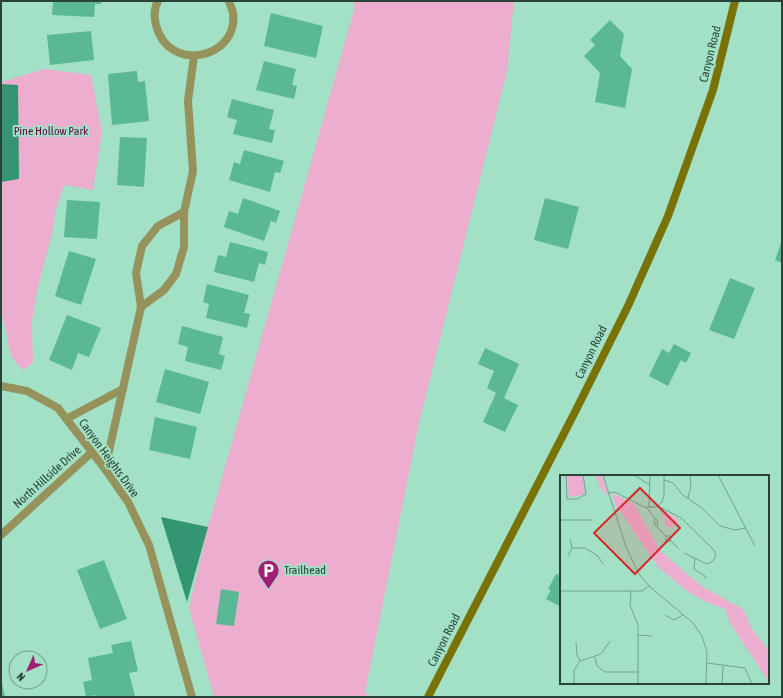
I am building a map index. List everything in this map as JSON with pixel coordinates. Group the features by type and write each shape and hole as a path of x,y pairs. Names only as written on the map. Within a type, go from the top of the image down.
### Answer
{"main road":[{"name":"Canyon Road","path":"428,697 628,306 668,216 713,90 735,1"}],"street":[{"path":"158,1 154,17 158,34 166,45 177,52 194,56 208,54 219,47 228,36 232,27 233,13 229,1"},
{"path":"141,307 164,290 176,274 184,246 184,212 193,172 188,101 194,56"},
{"path":"105,469 141,307 136,273 142,246 158,226 184,212"},
{"name":"Canyon Heights Drive","path":"1,386 27,391 58,408 105,469 128,502 149,545 192,697"},
{"path":"66,419 123,389"},
{"name":"North Hillside Drive","path":"1,535 92,452"}],"green space":[{"path":"354,1 514,1 507,71 419,423 365,693 372,697 214,697 189,608 208,527 354,10"},
{"name":"Pine Hollow Park","path":"44,69 91,75 102,132 93,190 64,185 56,209 52,233 37,291 32,321 33,363 22,370 11,356 1,310 1,82"}],"shaded area":[{"path":"1,84 18,85 19,179 1,182"},
{"path":"161,517 208,527 187,602"}],"building":[{"path":"53,1 101,1 101,4 95,4 94,17 52,15"},
{"path":"271,13 323,26 316,58 264,46"},
{"path":"610,20 624,34 620,56 632,69 625,108 595,102 600,73 584,56 595,45 590,40"},
{"path":"91,31 94,60 50,65 47,35"},
{"path":"264,61 296,69 292,85 297,86 294,99 256,90"},
{"path":"137,71 138,82 145,81 149,121 112,125 108,74"},
{"path":"232,99 274,110 269,129 275,130 272,143 233,134 237,120 227,117"},
{"path":"120,137 147,138 144,187 117,185"},
{"path":"244,150 284,161 280,173 275,172 270,192 229,180 234,162 240,164"},
{"path":"243,198 280,211 276,223 271,221 264,241 224,227 229,211 238,214"},
{"path":"545,198 579,207 568,249 534,240"},
{"path":"67,200 100,202 97,239 64,237"},
{"path":"782,240 782,263 775,260"},
{"path":"230,242 268,252 265,265 259,263 254,282 214,272 218,255 226,257"},
{"path":"69,251 96,259 81,305 55,296"},
{"path":"730,278 755,288 734,339 709,330"},
{"path":"207,284 249,295 244,313 250,314 247,328 206,318 209,304 203,302"},
{"path":"67,315 101,328 89,357 78,353 72,370 49,360"},
{"path":"182,326 223,337 219,354 225,356 221,370 185,361 188,347 178,344"},
{"path":"674,344 691,353 686,363 681,360 668,386 649,376 662,349 669,353"},
{"path":"485,348 519,364 504,398 518,405 505,432 483,422 496,393 487,388 494,371 478,364"},
{"path":"165,369 209,382 200,414 156,402"},
{"path":"155,417 197,427 190,459 149,450"},
{"path":"104,560 127,619 100,629 77,570"},
{"path":"560,572 560,606 546,599 551,590 548,589 556,574 558,575"},
{"path":"221,589 239,592 234,626 216,624"},
{"path":"131,641 138,671 129,673 135,696 95,697 95,695 86,697 83,682 92,680 88,658 113,653 111,645"},
{"path":"2,683 5,697 1,697"}],"place":[{"name":"Trailhead","path":"269,590"}]}
